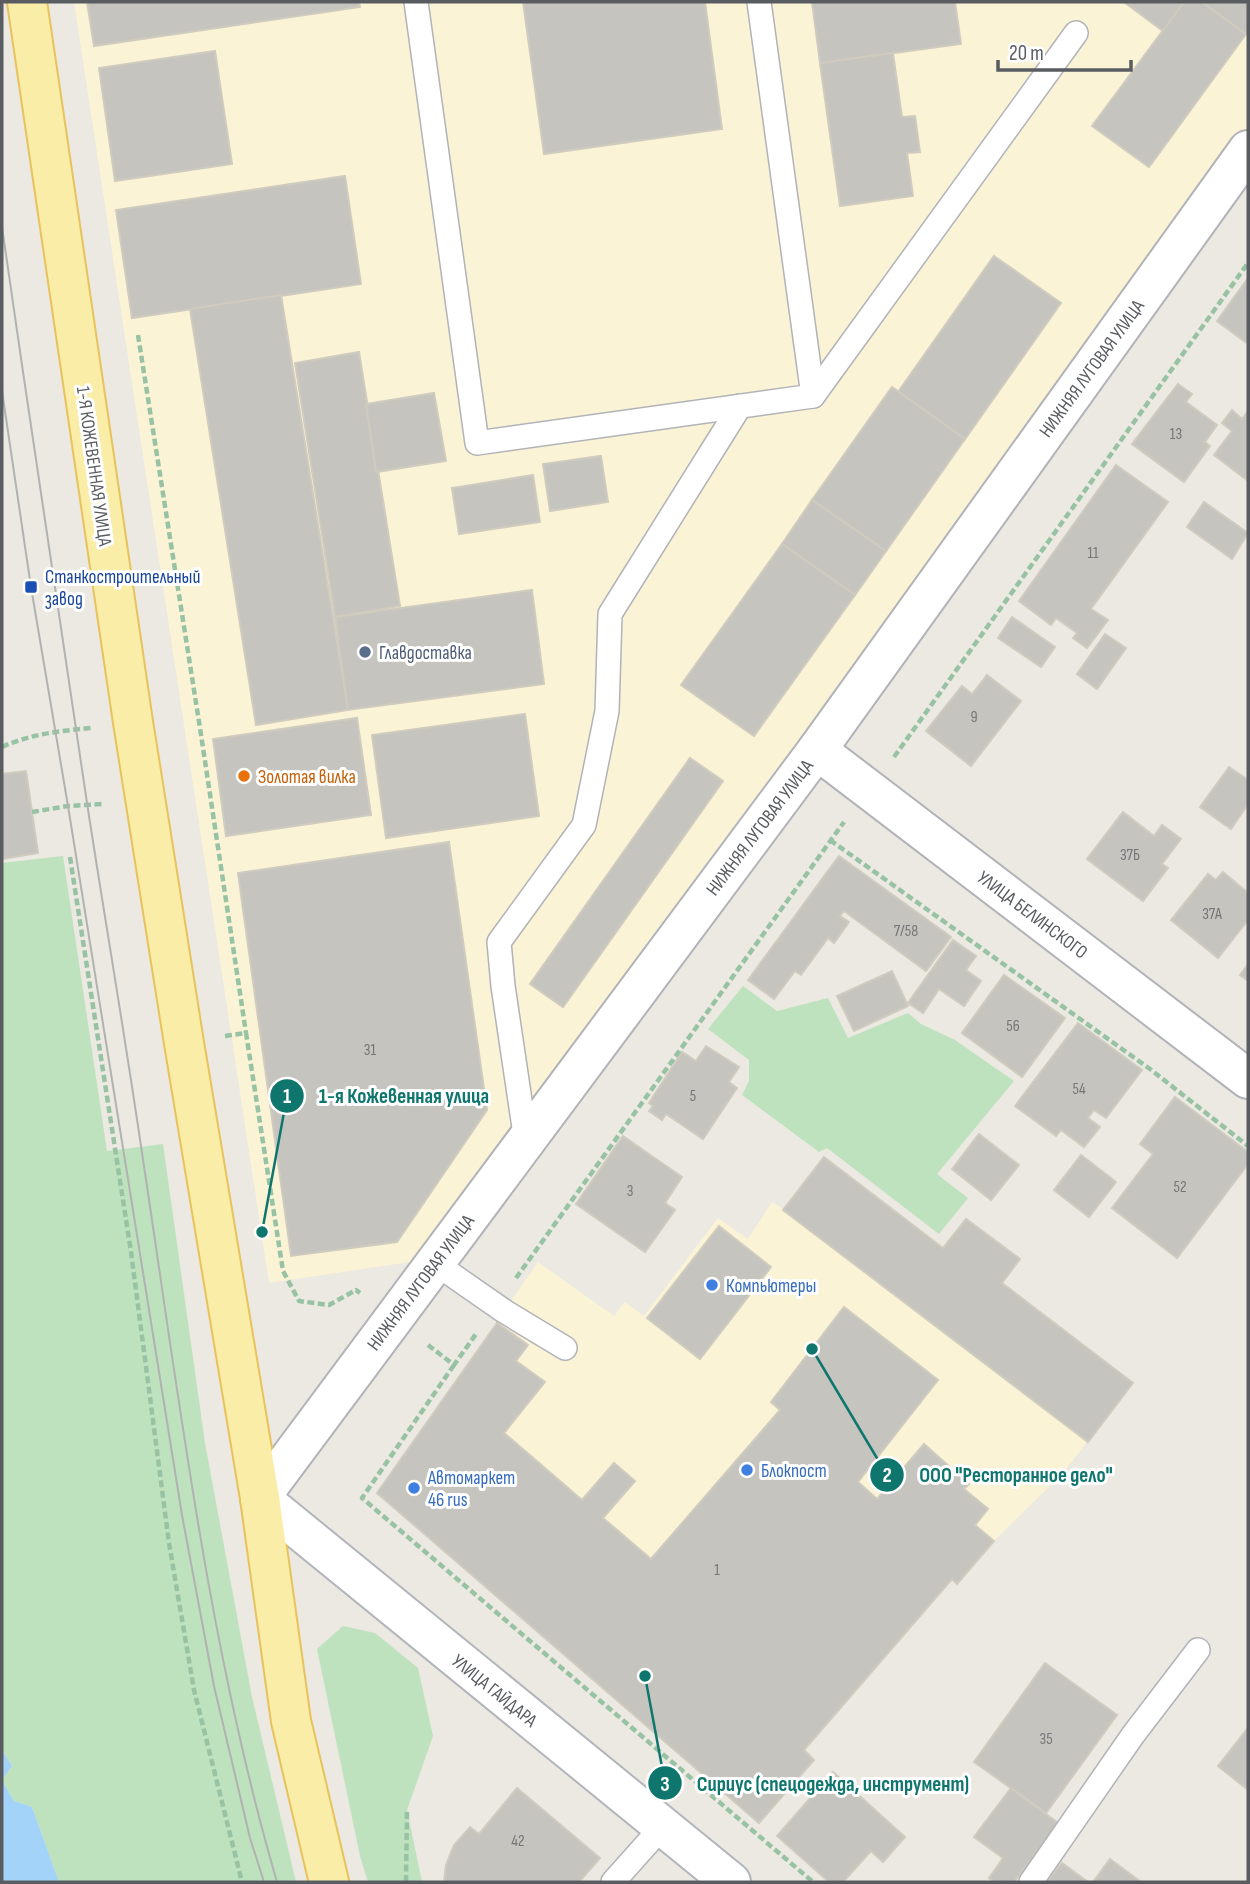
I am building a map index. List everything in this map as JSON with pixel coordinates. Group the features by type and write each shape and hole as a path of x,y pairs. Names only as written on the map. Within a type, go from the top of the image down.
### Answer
{"main road":[{"name":"1-Я КОЖЕВЕННАЯ УЛИЦА","path":"27,2 133,722 260,1498 292,1721 330,1882"}],"street":[{"name":"НИЖНЯЯ ЛУГОВАЯ УЛИЦА","path":"260,1498 817,750 1248,150"},
{"name":"УЛИЦА БЕЛИНСКОГО","path":"817,750 1248,1079"},
{"name":"УЛИЦА ГАЙДАРА","path":"260,1498 731,1882"}],"lane":[{"path":"416,2 477,443 813,396 1076,33"},
{"path":"759,2 813,396"},
{"path":"526,1141 499,942 584,825 607,711 610,614 740,406"},
{"path":"435,1263 496,1306 565,1348"},
{"path":"1031,1882 1133,1735 1198,1650"},
{"path":"613,1882 662,1826"}],"path":[{"path":"813,1882 362,1498 830,839 870,790 1248,262"},
{"path":"138,335 283,1271 299,1301 329,1305 356,1290 367,1298"},
{"path":"2,747 21,738 56,731 133,722"},
{"path":"32,813 68,806 102,804 104,817"},
{"path":"830,839 1150,1069 1248,1146"},
{"path":"71,856 131,1252 169,1543 194,1690 242,1882"},
{"path":"184,1043 246,1032"},
{"path":"421,1340 454,1365"},
{"path":"406,1882 407,1810"}],"shaded area":[{"path":"74,2 1248,2 1248,126 430,1259 269,1283"},
{"path":"772,1202 783,1209 943,1248 966,1219 1020,1259 1002,1283 1133,1383 1063,1473 994,1541 957,1584 952,1580 804,1750 814,1760 759,1823 377,1493 538,1262 614,1316 625,1302 644,1316 718,1218 748,1239"}],"green space":[{"path":"63,856 107,1151 163,1144 205,1443 252,1697 296,1882 59,1882 32,1807 14,1801 2,1780 12,1766 2,1750 2,863"},
{"path":"743,986 777,1011 828,998 848,1038 908,1013 921,1024 955,1040 1014,1081 937,1174 968,1198 939,1234 827,1148 819,1152 742,1095 749,1081 749,1060 708,1029"},
{"path":"343,1626 375,1633 418,1668 433,1736 407,1810 422,1882 368,1882 360,1856 317,1649"}],"water":[{"path":"2,1750 12,1766 2,1780"},
{"path":"2,1780 14,1801 32,1807 59,1882 2,1882"}],"building":[{"path":"87,2 359,2 360,7 94,46"},
{"path":"523,2 705,2 722,129 544,154"},
{"path":"812,2 955,2 961,44 820,63"},
{"path":"1124,2 1184,2 1163,31"},
{"path":"1184,2 1202,2 1246,34 1149,167 1092,126"},
{"path":"1202,2 1248,2 1248,35 1246,34"},
{"path":"215,51 232,164 115,181 99,68"},
{"path":"893,53 902,117 915,116 920,152 907,153 913,196 840,206 820,63"},
{"path":"345,176 361,284 132,318 116,210"},
{"path":"994,256 1061,303 965,439 898,392"},
{"path":"1248,278 1248,344 1217,321"},
{"path":"281,295 348,710 256,725 190,309"},
{"path":"359,352 400,606 335,617 295,363"},
{"path":"1178,384 1192,394 1186,402 1217,425 1205,442 1210,446 1184,482 1132,444"},
{"path":"892,387 965,439 886,551 812,500"},
{"path":"434,393 446,461 376,472 366,404"},
{"path":"1232,410 1242,419 1248,411 1248,481 1214,455 1232,431 1222,423"},
{"path":"601,456 608,502 550,511 543,464"},
{"path":"1116,465 1168,502 1091,609 1108,620 1087,648 1073,638 1077,633 1056,618 1051,625 1019,601"},
{"path":"533,475 540,522 459,534 452,488"},
{"path":"812,500 886,551 855,595 782,544"},
{"path":"1204,502 1248,533 1232,559 1187,527"},
{"path":"782,544 855,595 754,736 681,685"},
{"path":"532,590 544,684 348,710 335,617"},
{"path":"1012,617 1055,647 1041,667 998,638"},
{"path":"1105,634 1126,648 1097,689 1077,674"},
{"path":"987,675 1021,701 971,766 926,731 962,686 972,694"},
{"path":"525,714 539,816 386,838 372,735"},
{"path":"357,718 371,815 226,836 213,739"},
{"path":"690,758 723,781 563,1007 530,984"},
{"path":"1229,767 1248,780 1248,804 1231,829 1200,807"},
{"path":"26,771 38,853 2,859 2,774"},
{"path":"1123,812 1154,836 1162,825 1181,839 1162,864 1168,868 1143,901 1087,859"},
{"path":"449,842 487,1110 397,1242 291,1256 238,873"},
{"path":"839,856 951,937 926,971 844,911 840,916 849,922 834,943 828,938 801,975 795,971 774,999 748,980"},
{"path":"1223,872 1248,893 1248,920 1218,958 1171,920 1208,874 1216,880"},
{"path":"953,940 976,956 966,970 981,981 964,1006 939,989 923,1013 908,1003"},
{"path":"1248,964 1248,981 1240,975"},
{"path":"892,971 908,1006 854,1031 837,996"},
{"path":"1004,975 1065,1018 1022,1077 962,1033"},
{"path":"1078,1023 1142,1070 1106,1118 1094,1110 1088,1118 1100,1127 1084,1147 1061,1130 1056,1136 1015,1106"},
{"path":"706,1046 739,1067 729,1082 737,1088 703,1139 666,1114 662,1120 649,1111 653,1106 649,1103 682,1052 696,1061"},
{"path":"1175,1097 1248,1152 1248,1164 1177,1258 1112,1208 1153,1154 1140,1144"},
{"path":"979,1134 1019,1165 991,1200 952,1169"},
{"path":"623,1136 682,1177 665,1203 675,1210 645,1252 576,1204"},
{"path":"1081,1155 1116,1182 1089,1217 1054,1190"},
{"path":"824,1157 943,1248 966,1219 1020,1259 1002,1283 1133,1383 1088,1442 783,1210"},
{"path":"719,1226 771,1267 700,1359 647,1318"},
{"path":"844,1307 938,1380 858,1482 877,1499 924,1444 969,1484 964,1489 988,1509 975,1525 994,1541 957,1584 952,1579 804,1750 814,1760 759,1823 377,1493 497,1323 528,1345 516,1361 545,1382 504,1433 582,1500 614,1463 635,1481 603,1518 651,1559 780,1410 771,1402"},
{"path":"1045,1663 1117,1715 1046,1813 974,1762"},
{"path":"1248,1728 1248,1790 1218,1766"},
{"path":"833,1772 905,1837 883,1862 871,1851 843,1882 829,1882 777,1836"},
{"path":"517,1788 600,1858 579,1882 444,1882 446,1865 454,1845 470,1827 479,1834"},
{"path":"1011,1788 1058,1823 1014,1882 994,1882 989,1878 1003,1858 974,1837"},
{"path":"1110,1859 1141,1882 1093,1882"},
{"path":"1062,1863 1088,1882 1047,1882"}],"tram line":[{"path":"2,227 76,731 198,1520 232,1703 277,1882"},
{"path":"2,391 31,587 182,1515 214,1686 250,1838 264,1882"}],"place":[{"name":"Станкостроительный завод","path":"31,587"},
{"name":"Главдоставка","path":"365,652"},
{"name":"Золотая вилка","path":"244,776"},
{"name":"1-я Кожевенная улица","path":"262,1232"},
{"name":"Компьютеры","path":"712,1285"},
{"name":"ООО \"Ресторанное дело\"","path":"812,1349"},
{"name":"Блокпост","path":"747,1470"},
{"name":"Автомаркет 46 rus","path":"414,1488"},
{"name":"Сириус (спецодежда, инструмент)","path":"645,1676"}]}
